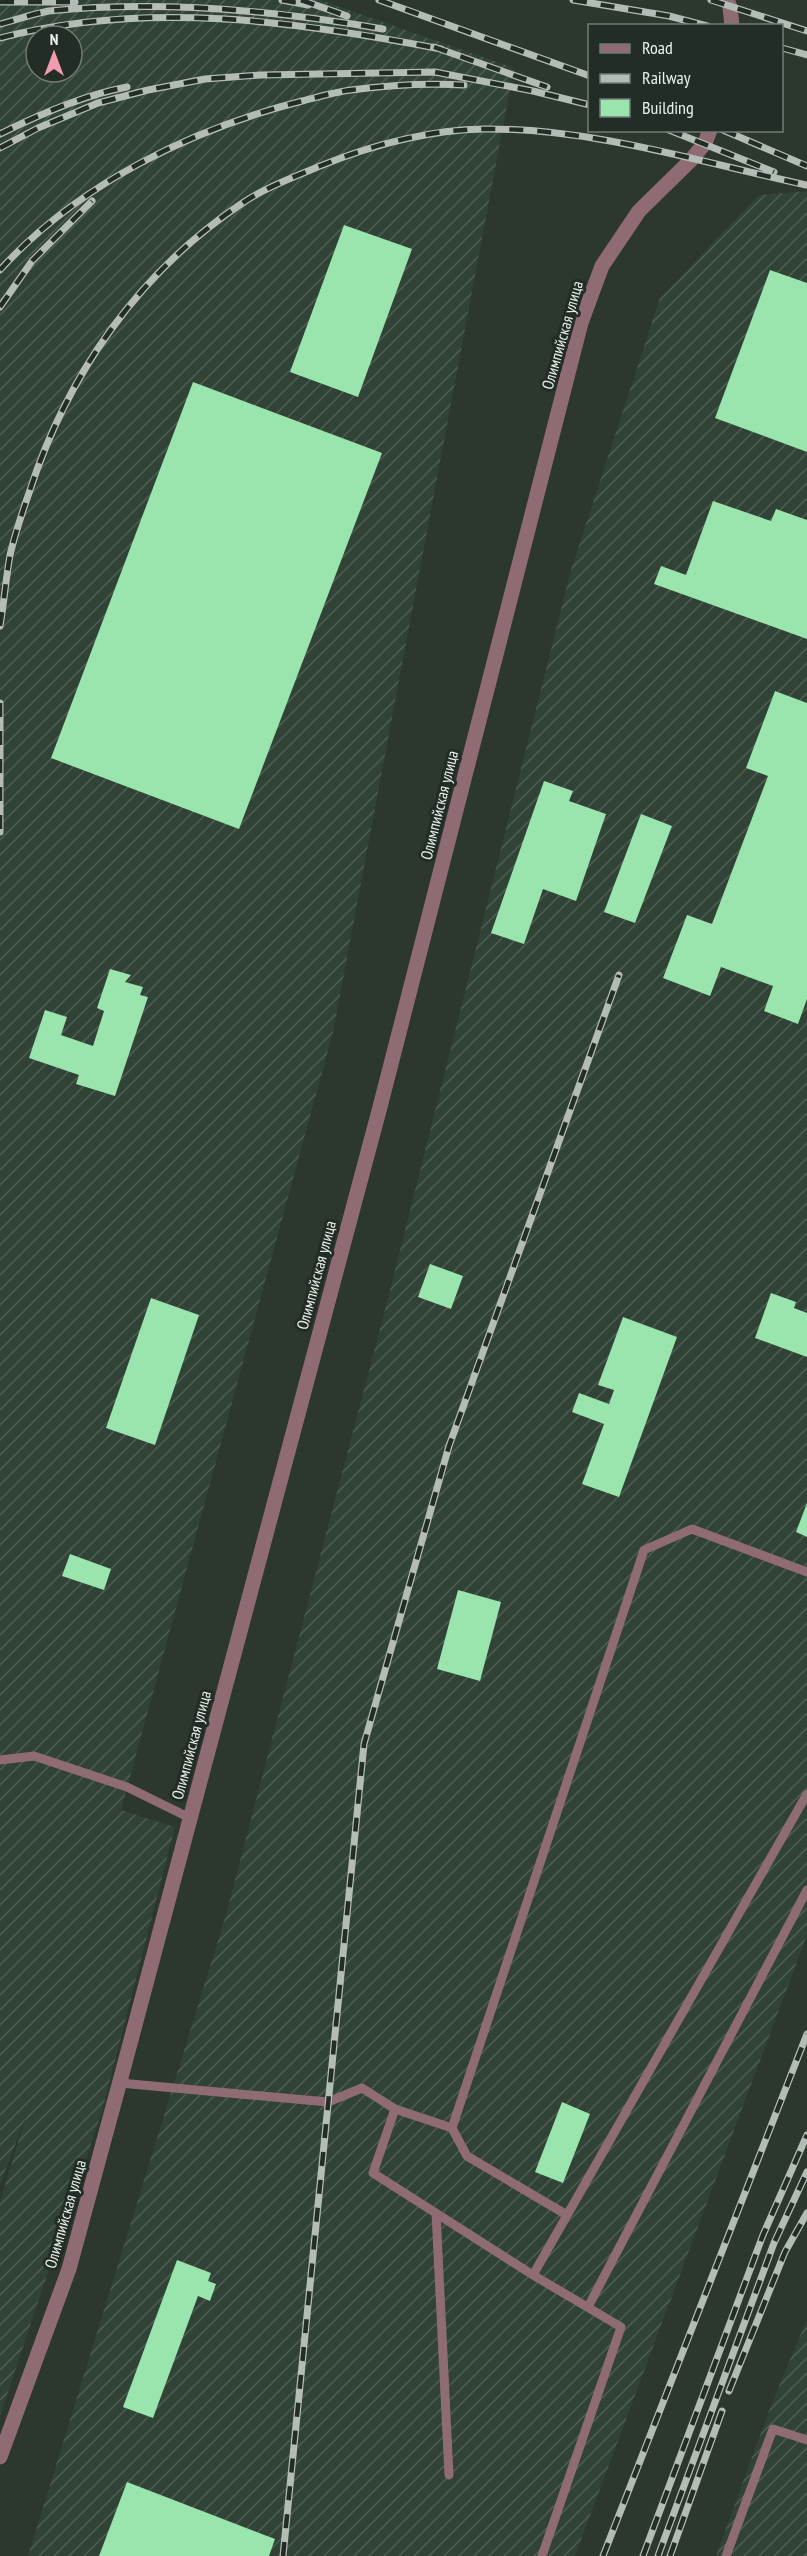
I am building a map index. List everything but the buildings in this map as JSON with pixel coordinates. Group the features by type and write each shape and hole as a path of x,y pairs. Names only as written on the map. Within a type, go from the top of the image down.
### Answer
{"street":[{"path":"727,0 732,24"},
{"name":"Олимпийская улица","path":"0,2457 69,2269 120,2083 377,1118 582,322 602,266 639,212 691,160 705,143 709,132"}],"lane":[{"path":"452,2128 644,1550 692,1529 807,1572"},
{"path":"0,1760 34,1756 127,1786 190,1818"},
{"path":"533,2275 807,1794"},
{"path":"588,2307 807,1890"},
{"path":"120,2083 328,2102 362,2088 395,2109 452,2128 467,2156 567,2215"},
{"path":"395,2109 374,2173 533,2275 621,2327 542,2556"},
{"path":"436,2213 449,2475"},
{"path":"726,2556 772,2429 807,2440"}],"shaded area":[{"path":"0,0 320,0 514,68 333,1032 121,1810 175,1827 102,2111 0,2416 0,2202 26,2116 0,2185"},
{"path":"807,191 807,1935 575,2556 28,2556 225,1918 386,1306 571,570 660,298 759,195"},
{"path":"807,2319 807,2556 716,2556 770,2408"}],"railway":[{"path":"282,0 308,5"},
{"path":"301,0 347,16"},
{"path":"379,0 588,75"},
{"path":"573,0 669,16 699,24"},
{"path":"711,0 807,31"},
{"path":"0,2 75,2"},
{"path":"0,24 49,11 133,6 259,12 383,29"},
{"path":"0,38 55,26 165,17 276,23 441,49"},
{"path":"434,47 547,87"},
{"path":"783,48 807,55"},
{"path":"0,148 38,128 98,103 205,79 261,75 435,72 588,105"},
{"path":"0,270 31,239 101,186 139,164 219,127 302,101 345,91 408,85 464,85"},
{"path":"0,134 62,106 127,87"},
{"path":"0,626 10,555 16,531 45,450 86,368 111,330 170,262 204,231 259,193 320,166 380,145 442,132 484,129 525,130 606,140 806,185"},
{"path":"674,132 774,172"},
{"path":"728,132 807,166"},
{"path":"0,307 32,261 92,201"},
{"path":"0,703 0,832"},
{"path":"283,2556 364,1744 449,1446 619,975"},
{"path":"603,2556 807,2034"},
{"path":"643,2556 763,2235 807,2135"},
{"path":"658,2556 774,2243 807,2172"},
{"path":"729,2391 785,2252 807,2213"},
{"path":"670,2556 722,2411"}]}
